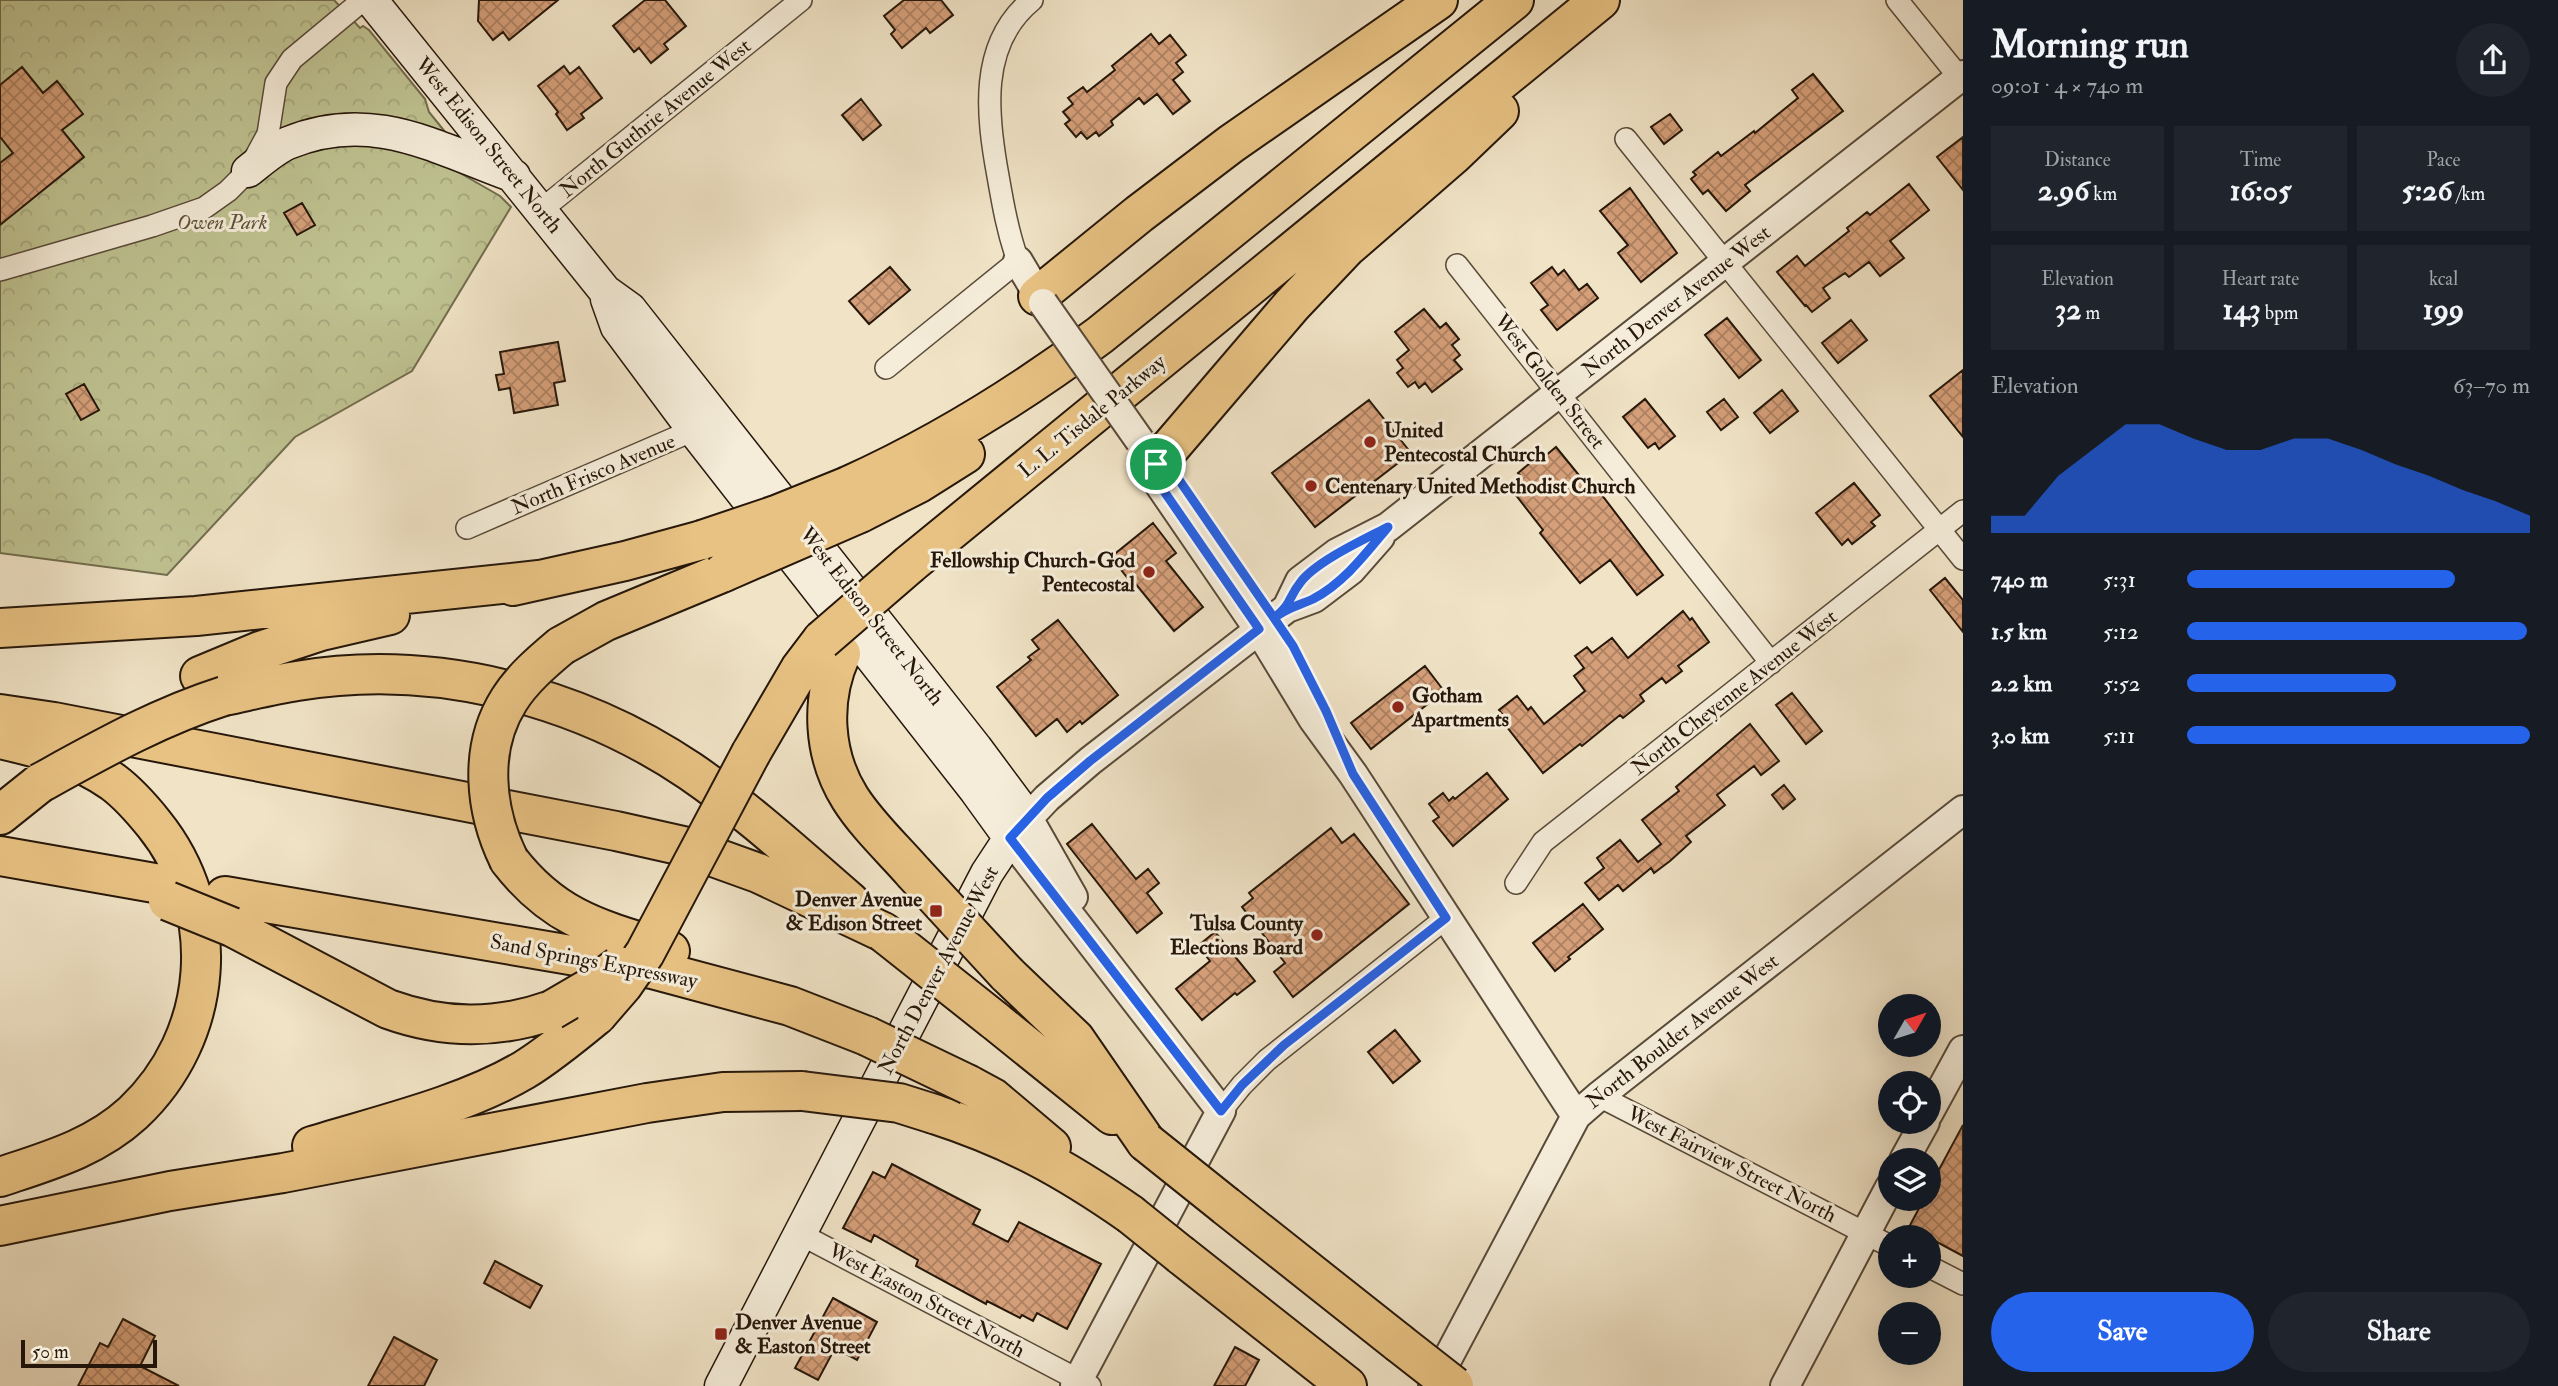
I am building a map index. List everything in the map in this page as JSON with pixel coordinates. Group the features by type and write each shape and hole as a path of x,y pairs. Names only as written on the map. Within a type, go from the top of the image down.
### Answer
{"highway":[{"path":"1041,300 1139,214 1231,144 1438,0"},
{"path":"0,815 40,783 212,686 260,651 321,631 625,561 702,540 776,515 919,483 969,452 1100,335 1514,0"},
{"name":"L. L. Tisdale Parkway","path":"669,905 751,753 800,669 822,640 909,564 1600,0"},
{"path":"1148,453 1346,248 1452,156 1614,0"},
{"path":"854,499 724,572 606,621 561,646 525,679 508,701 498,724 487,780 488,798 497,834 509,860 530,887 541,896 581,921 779,988 867,1037"},
{"path":"909,564 855,628 834,668 827,705 830,751 839,778 862,814 913,872 1007,974 1074,1040 1146,1142"},
{"path":"0,628 196,615 539,580"},
{"path":"212,686 342,676 409,676 484,685 528,695 562,705 626,733 691,772 771,832 883,932 1454,1386"},
{"path":"0,714 54,722 683,846 758,873 883,932"},
{"path":"0,739 47,750 92,769 115,783 139,805 164,837 186,876 196,903 201,955 199,989 192,1021 167,1072 150,1095 97,1140 73,1153 0,1177"},
{"name":"Sand Springs Expressway","path":"0,856 103,875 228,911 652,969 790,1006 867,1037 993,1098 1130,1214"},
{"path":"228,911 388,1009 445,1024 483,1026 515,1021 552,1010 606,978 630,955 669,905"},
{"path":"170,1191 486,1089 523,1070 551,1052 597,1015 623,985 645,953 669,905"},
{"path":"6,1225 170,1191 283,1173 671,1099 723,1092 803,1091 899,1103 974,1127 1042,1157 1130,1214 1347,1386"}],"main road":[{"name":"West Edison Street North","path":"372,0 605,291 630,309 706,425 976,748 1019,828"},
{"path":"248,171 286,144 328,131 369,129 413,137 514,176"},
{"name":"North Denver Avenue West","path":"721,1386 987,873 1019,828"}],"street":[{"path":"0,270 152,226 204,208 228,191 248,171 268,134 276,83 292,59 363,0"},
{"name":"North Guthrie Avenue West","path":"541,210 801,0"},
{"path":"1897,0 1962,78"},
{"path":"1027,2 1006,33 990,79 988,101 989,128 1005,215 1018,261 1041,300 1148,453 1159,484 1273,618 1293,646 1326,711 1353,774 1576,1116"},
{"name":"North Denver Avenue West","path":"1019,828 1047,798 1090,761 1273,618 1314,598 1351,570 1388,527 1962,78"},
{"path":"1626,139 1963,559"},
{"path":"886,368 1018,261"},
{"name":"West Golden Street","path":"1457,265 1771,663"},
{"name":"North Frisco Avenue","path":"467,528 706,425"},
{"name":"North Cheyenne Avenue West","path":"1516,883 1543,842 1963,511"},
{"name":"North Boulder Avenue West","path":"1433,1386 1576,1116 1963,810"},
{"name":"West Edison Street North","path":"1019,828 1108,964 1221,1111"},
{"path":"1081,1384 1221,1111 1242,1085 1284,1045 1446,918"},
{"path":"1941,1090 1963,1050"},
{"name":"West Fairview Street North","path":"1599,1096 1878,1239"},
{"name":"West Easton Street North","path":"800,1234 1081,1384"},
{"path":"1785,1386 1878,1239"},
{"path":"1941,1273 1963,1284"}],"green space":[{"name":"Owen Park","path":"0,0 334,0 360,28 363,26 369,30 425,99 429,112 450,138 453,169 500,196 511,207 412,371 295,437 167,575 0,553"}],"building":[{"path":"479,0 558,0 509,40 503,32 493,40 478,21"},
{"path":"645,0 665,0 686,26 664,44 668,49 651,63 639,48 634,52 613,26"},
{"path":"904,0 941,0 953,15 930,33 926,28 902,48 891,34 895,30 884,16"},
{"path":"1151,34 1159,44 1170,35 1186,55 1176,63 1183,72 1173,80 1190,101 1173,114 1157,94 1144,104 1139,98 1111,121 1113,125 1099,136 1096,132 1087,139 1081,132 1076,137 1065,124 1070,120 1063,112 1073,104 1068,98 1083,87 1087,92 1115,70 1112,66"},
{"path":"564,66 570,74 579,67 602,98 581,114 584,118 567,130 556,114 558,112 538,86"},
{"path":"22,67 43,93 57,81 83,114 62,130 84,157 0,225 0,163 13,153 0,137 0,85"},
{"path":"1813,74 1843,111 1745,185 1750,191 1726,211 1708,190 1703,194 1691,179 1696,175 1693,172 1718,152 1721,156 1754,131 1755,133 1798,98 1792,90"},
{"path":"861,99 881,125 863,140 842,115"},
{"path":"1670,114 1682,130 1664,144 1651,127"},
{"path":"1963,137 1963,190 1937,157"},
{"path":"1909,184 1929,210 1890,241 1904,258 1880,276 1869,262 1849,277 1845,273 1823,288 1830,298 1812,312 1777,272 1797,256 1805,266 1849,231 1847,228 1867,212 1870,215"},
{"path":"1630,188 1677,253 1641,282 1618,253 1628,245 1600,211"},
{"path":"302,203 315,225 297,235 284,213"},
{"path":"890,267 910,290 869,324 849,301"},
{"path":"1552,267 1558,275 1564,270 1579,290 1587,284 1598,298 1557,330 1541,310 1548,305 1531,283"},
{"path":"1424,309 1440,328 1446,323 1459,339 1452,345 1460,355 1454,360 1462,369 1432,392 1425,383 1419,388 1415,382 1408,387 1397,373 1403,368 1397,360 1409,350 1395,332"},
{"path":"1727,318 1761,360 1739,378 1705,335"},
{"path":"1851,320 1867,340 1838,363 1822,343"},
{"path":"558,342 565,381 554,383 558,405 514,413 510,388 499,390 496,375 504,374 500,352"},
{"path":"1963,370 1963,437 1930,396"},
{"path":"84,384 99,410 81,420 66,394"},
{"path":"1782,390 1798,411 1770,433 1754,413"},
{"path":"1645,399 1675,436 1659,449 1655,443 1648,448 1623,417"},
{"path":"1724,399 1738,417 1721,430 1707,412"},
{"path":"1369,400 1411,453 1315,527 1272,473"},
{"path":"1556,447 1591,490 1595,486 1663,575 1637,595 1610,560 1580,583 1540,533 1543,530 1508,485 1541,454 1544,457"},
{"path":"1854,483 1880,515 1871,522 1875,526 1852,544 1848,539 1842,545 1816,513"},
{"name":"Fellowship Church-God Pentecostal","path":"1153,523 1176,553 1166,561 1203,607 1174,631 1111,557"},
{"path":"1945,578 1963,600 1963,632 1930,590"},
{"path":"1683,611 1690,620 1692,618 1709,642 1678,666 1682,671 1666,683 1662,678 1640,695 1644,701 1623,718 1620,715 1543,773 1507,727 1510,724 1499,710 1517,696 1528,710 1531,707 1544,724 1585,691 1574,676 1584,668 1575,656 1587,647 1592,653 1612,638 1628,658"},
{"path":"1058,620 1118,695 1082,724 1080,721 1067,732 1057,719 1036,736 997,687 1031,660 1028,657 1039,649 1032,640"},
{"name":"Gotham Apartments","path":"1425,666 1444,691 1371,749 1351,723"},
{"path":"1792,693 1822,731 1806,744 1776,705"},
{"path":"1750,724 1779,761 1761,775 1754,766 1717,795 1725,805 1686,836 1691,842 1670,861 1654,873 1651,868 1623,891 1618,885 1599,900 1585,883 1604,868 1597,858 1620,840 1638,862 1661,844 1642,820 1679,791 1676,787"},
{"path":"1487,773 1508,799 1453,846 1433,821 1439,817 1429,804 1443,793 1449,801 1453,797 1455,799"},
{"path":"1784,785 1795,799 1783,809 1772,795"},
{"path":"1092,824 1136,879 1148,869 1159,883 1147,893 1162,913 1137,933 1067,844"},
{"name":"Tulsa County Elections Board","path":"1331,828 1342,843 1354,834 1409,904 1293,997 1274,972 1285,963 1242,907 1253,898 1249,893"},
{"path":"1583,904 1603,929 1555,971 1533,943"},
{"path":"1215,932 1255,981 1237,995 1235,993 1202,1020 1176,989 1210,961 1198,946"},
{"path":"1395,1030 1420,1061 1393,1083 1368,1052"},
{"path":"1963,1125 1963,1256 1941,1244 1941,1225 1910,1225 1918,1211 1941,1211 1941,1166"},
{"path":"892,1164 980,1210 973,1224 1008,1242 1019,1222 1101,1264 1067,1329 1037,1313 1033,1321 1022,1315 1020,1318 987,1301 986,1304 916,1266 918,1260 874,1235 871,1242 843,1228 873,1172 885,1178"},
{"path":"495,1261 542,1286 530,1308 484,1283"},
{"path":"833,1298 877,1322 857,1360 835,1348 818,1380 795,1368"},
{"path":"123,1319 155,1336 140,1366 179,1386 78,1386 100,1343 108,1347"},
{"path":"394,1337 437,1360 424,1386 368,1386"},
{"path":"1235,1347 1259,1360 1245,1386 1214,1386"}],"place":[{"name":"United Pentecostal Church","path":"1370,442"},
{"name":"Centenary United Methodist Church","path":"1311,486"},
{"name":"Fellowship Church-God Pentecostal","path":"1149,572"},
{"name":"Gotham Apartments","path":"1398,707"},
{"name":"Denver Avenue & Edison Street","path":"936,911"},
{"name":"Tulsa County Elections Board","path":"1317,935"},
{"name":"Denver Avenue & Easton Street","path":"721,1334"}],"route":[{"path":"1156,464 1159,484 1259,629 1090,761 1047,798 1010,838 1221,1111 1256,1070 1284,1045 1446,918 1353,774 1326,711 1293,646 1274,618 1287,608 1314,598 1351,570 1388,527 1338,553 1300,581 1287,608 1274,618 1175,474 1156,464"}]}
